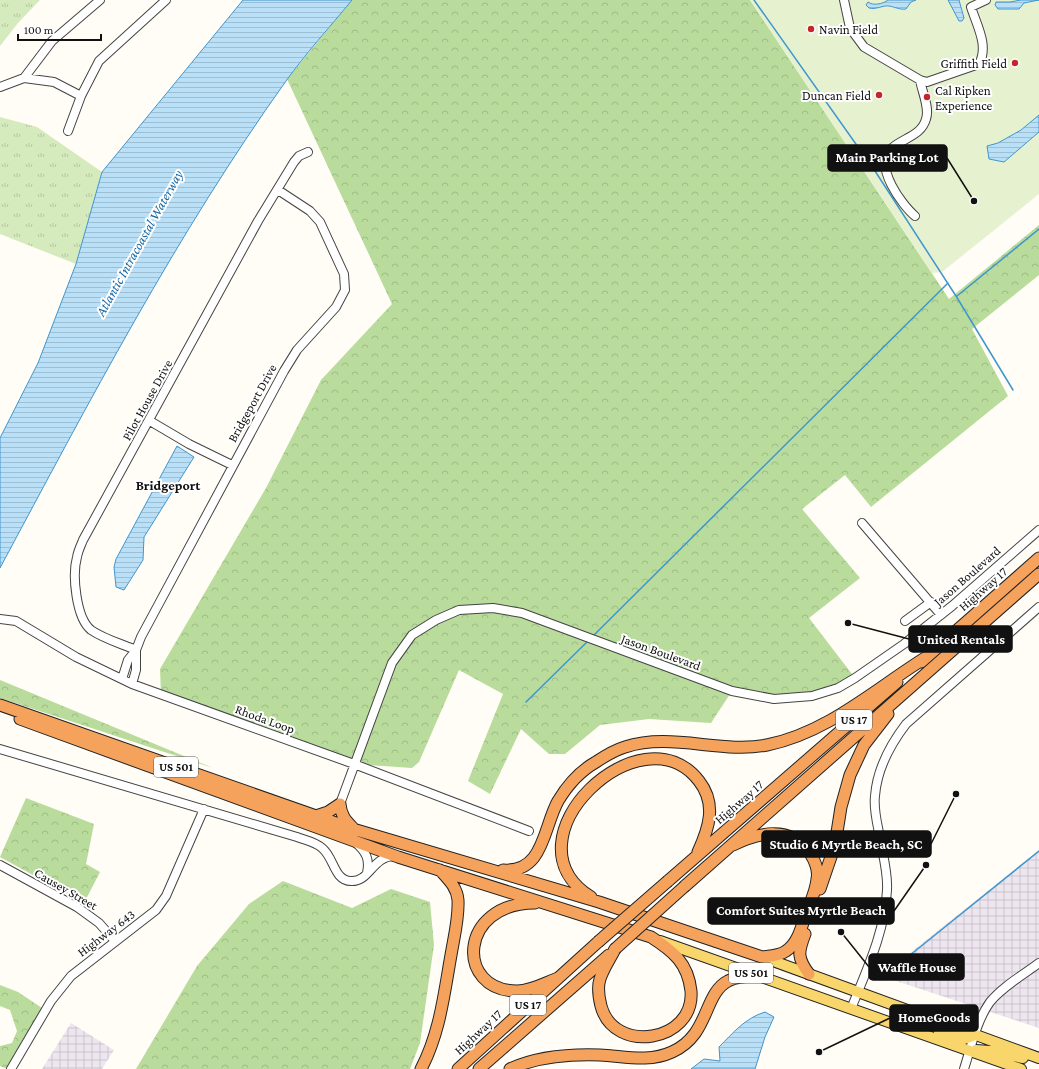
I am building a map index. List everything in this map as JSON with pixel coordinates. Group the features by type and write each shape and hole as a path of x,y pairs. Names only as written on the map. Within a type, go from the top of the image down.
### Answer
{"highway":[{"name":"Highway 17","path":"458,1069 598,942 1039,558"},
{"name":"Highway 17","path":"479,1069 1039,574"},
{"path":"489,868 512,870 526,866 536,856 548,822 565,790 583,771 609,754 626,747 659,742 729,748 765,745 790,740 833,719 925,658"},
{"path":"809,974 801,964 800,948 835,845 841,807 850,775 864,746 904,693"},
{"name":"US 501","path":"0,705 353,829 489,868 599,902 762,957"},
{"name":"US 501","path":"0,712 398,857 440,869 651,937"},
{"path":"599,902 583,892 573,882 565,866 562,854 563,840 568,820 583,796 604,777 616,770 628,765 652,759 674,761 693,773 709,798 711,813 706,835 697,856"},
{"path":"316,816 328,812 340,804 341,812 345,820 353,829"},
{"path":"733,845 751,837 763,834 785,834 800,842 807,849 814,859 817,869 817,879 797,940 782,953 762,957"},
{"path":"421,1069 428,1056 439,1027 456,922 458,900 454,886 440,869"},
{"path":"544,903 515,905 492,915 483,923 477,934 473,945 474,958 478,970 487,981 497,988 518,991 529,989 558,978"},
{"path":"615,949 603,972 598,990 602,1010 606,1018 618,1030 636,1037 647,1038 666,1033 684,1018 691,998 690,985 685,968 672,951 651,937"},
{"path":"510,1069 533,1061 566,1055 658,1058 670,1053 691,1040 702,1024 723,984 740,977 758,976"}],"main road":[{"name":"US 501","path":"651,937 1021,1069"},
{"name":"US 501","path":"762,957 1039,1058"},
{"path":"893,1023 921,1028 964,1039 976,1035"},
{"path":"970,1051 990,1051 1039,1062"}],"street":[{"path":"24,78 52,41 100,0"},
{"path":"68,131 81,96 99,61 166,0"},
{"path":"844,0 850,28 864,47 920,80 927,82 979,64 984,56 984,44 970,4 986,0"},
{"path":"0,87 24,78 54,82 81,96"},
{"path":"915,216 907,209 886,172 886,156 890,149 914,135 922,128 927,119 920,80"},
{"name":"Pilot House Drive","path":"136,650 98,634 84,623 79,609 75,569 76,557 83,540 150,421 258,221 299,156 308,152"},
{"name":"Bridgeport Drive","path":"122,679 128,660 136,650 141,637 232,465 296,350 336,307 345,290 344,274 320,222 310,211 278,190"},
{"path":"150,421 189,444 232,465"},
{"path":"862,524 941,614"},
{"name":"Jason Boulevard","path":"340,804 392,663 412,635 436,620 459,610 493,608 522,613 732,691 774,699 812,696 838,688 904,644 1039,530"},
{"path":"905,621 931,602"},
{"path":"851,1009 872,958 885,910 887,889 886,871 875,807 875,796 881,769 891,744 906,724 1039,606"},
{"name":"Rhoda Loop","path":"0,619 16,621 76,657 132,684 354,764 529,831"},
{"name":"Bridgeport Drive","path":"132,684 136,670 136,650"},
{"path":"0,749 297,837 322,847 328,853 338,875 343,880 357,881 385,857 398,857"},
{"name":"Highway 643","path":"11,1069 51,1001 71,976 156,910 166,896 204,809"},
{"path":"354,841 366,853 368,859 367,873"},
{"name":"Causey Street","path":"0,865 77,907 99,923 115,941"},
{"path":"964,1069 986,1009 996,996 1039,962"}],"shaded area":[{"path":"1039,850 1039,1028 881,976"},
{"path":"71,1023 114,1050 102,1069 42,1069"}],"green space":[{"path":"0,0 40,0 18,23 0,46"},
{"path":"352,0 750,0 949,299 1039,225 1039,275 972,329 1008,396 871,507 845,475 802,509 860,578 809,618 855,678 838,688 774,699 732,691 711,723 649,719 600,725 565,754 549,754 521,729 490,794 468,781 503,694 459,670 419,762 412,768 354,764 161,694 160,669 266,488 321,380 392,304 287,79"},
{"name":"Cal Ripken Experience","path":"750,0 1039,0 1039,194 942,272 932,273"},
{"path":"0,117 37,127 102,172 76,264 0,234"},
{"path":"0,680 213,768 0,698"},
{"path":"26,798 94,824 86,864 100,872 84,903 0,857"},
{"path":"283,881 352,908 391,889 430,902 434,945 420,1043 410,1069 136,1069 197,966 249,904"},
{"path":"0,985 18,992 42,1008 7,1069 0,1066 0,1046 12,1043 17,1031 10,1010 0,1006"}],"water":[{"name":"Atlantic Intracoastal Waterway","path":"243,0 352,0 286,81 207,199 135,320 0,568 0,438 38,363 76,264 102,172"},
{"path":"888,0 916,0 911,2 906,9 891,6 869,8 866,5 868,2 878,4"},
{"path":"948,0 959,0 964,18 962,21 959,21"},
{"path":"1039,0 1024,3 1019,9 998,9 995,5 996,2"},
{"path":"1039,115 1039,132 1004,162 989,159 987,146 998,143 1021,130"},
{"path":"177,446 194,457 144,537 143,560 124,590 116,587 114,567 116,559"},
{"path":"765,1012 774,1017 765,1037 755,1069 691,1069 704,1059 720,1061 719,1047 745,1022"}],"waterway":[{"path":"754,0 875,171 956,296 1013,390"},
{"path":"957,296 1039,229"},
{"path":"594,635 948,283"},
{"path":"526,702 587,642"},
{"path":"904,960 1039,851"}],"place":[{"name":"Navin Field","path":"811,29"},
{"name":"Griffith Field","path":"1015,63"},
{"name":"Duncan Field","path":"879,95"},
{"name":"Cal Ripken Experience","path":"927,97"},
{"name":"Main Parking Lot","path":"974,201"},
{"name":"United Rentals","path":"848,623"},
{"name":"Studio 6 Myrtle Beach, SC","path":"956,794"},
{"name":"Comfort Suites Myrtle Beach","path":"926,865"},
{"name":"Waffle House","path":"841,932"},
{"name":"HomeGoods","path":"819,1052"}],"district":[{"name":"Bridgeport","path":"168,485"}]}
